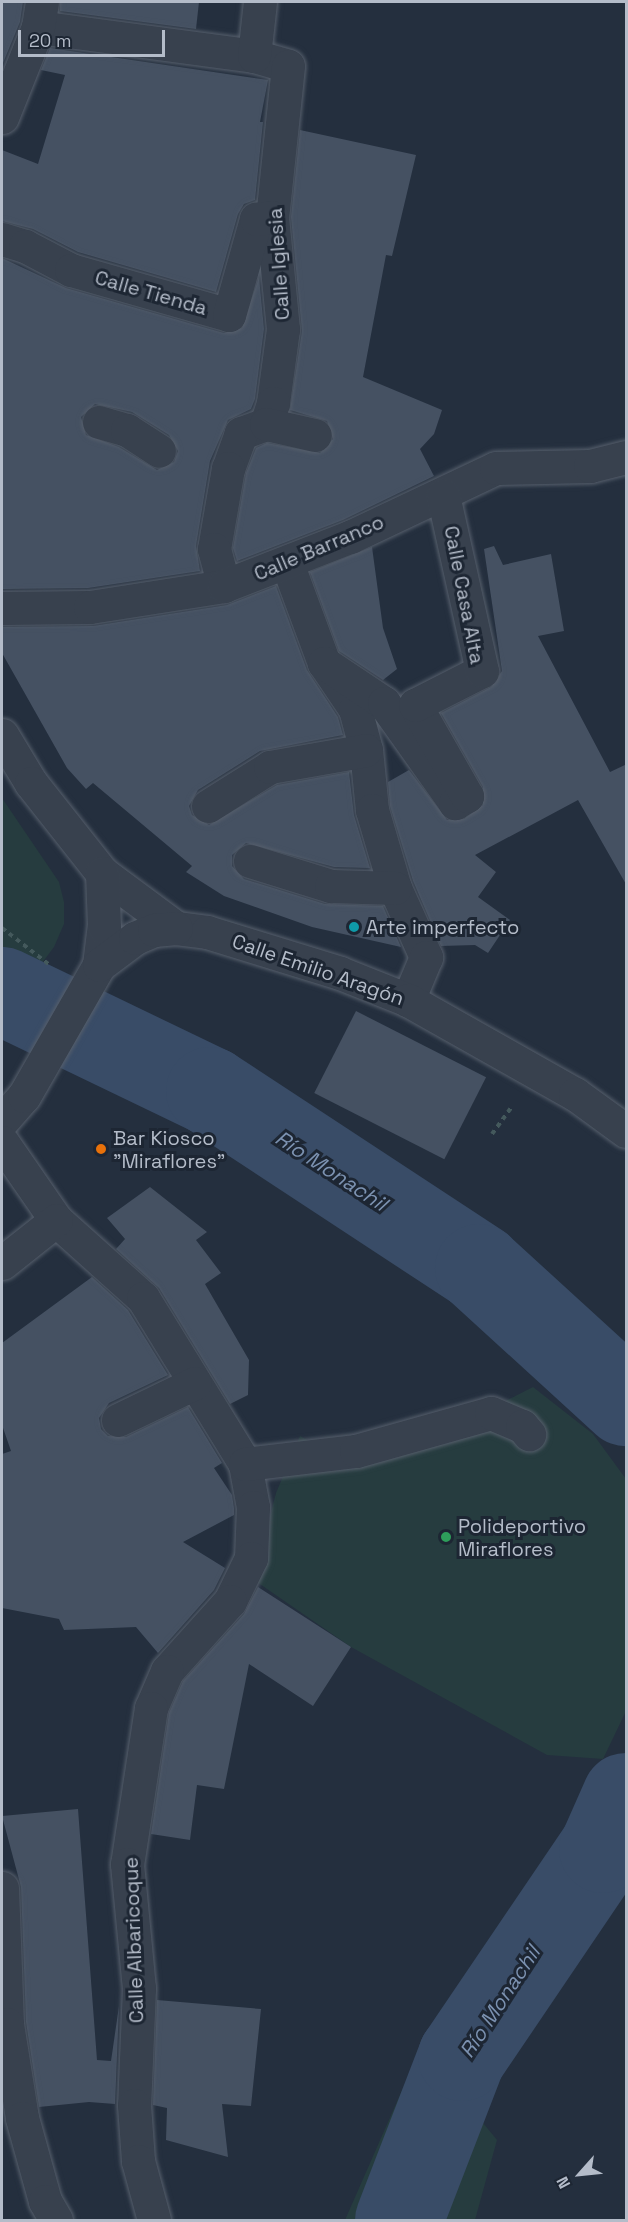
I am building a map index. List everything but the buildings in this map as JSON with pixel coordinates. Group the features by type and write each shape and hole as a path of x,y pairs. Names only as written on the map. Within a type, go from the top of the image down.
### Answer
{"street":[{"path":"254,56 260,2"},
{"path":"2,117 40,14"},
{"name":"Calle Iglesia","path":"40,14 254,56 296,68 272,217 283,329 273,404 266,424"},
{"name":"Calle Tienda","path":"2,239 25,246 70,270 228,315 256,219 272,217"},
{"path":"99,422 127,430 159,451"},
{"path":"224,586 214,549 228,468 241,433 266,424 315,435"},
{"name":"Calle Barranco","path":"2,608 90,607 224,586 287,563 443,495 496,468 590,466 627,457"},
{"name":"Calle Casa Alta","path":"324,663 384,703 455,803 467,796 415,705 482,671 443,495"},
{"path":"287,563 324,663 355,709 366,750 372,810 395,888 426,957 408,1000"},
{"name":"Calle Emilio Aragón","path":"2,735 31,783 102,873 176,928 207,932 340,973 408,1000 575,1094 627,1131"},
{"path":"208,806 270,766 366,750"},
{"path":"250,861 331,886 395,888"},
{"path":"99,966 104,927 102,873"},
{"path":"2,1121 24,1096 99,966 135,938 154,930 176,928"},
{"name":"Calle Albaricoque","path":"2,1142 56,1220 143,1298 245,1464 253,1507 251,1558 230,1601 167,1671 151,1708 127,1864 139,1988 134,2105 138,2161 154,2220"},
{"path":"2,1263 56,1220"},
{"path":"118,1420 195,1383"},
{"path":"245,1464 356,1451 491,1413 522,1426 529,1434"},
{"path":"2,1888 7,2024 20,2106 45,2201 56,2220"}],"path":[{"path":"2,928 42,961"},
{"path":"492,1134 513,1104"}],"green space":[{"path":"2,798 59,882 64,902 64,924 54,947 36,971 2,947"},
{"name":"Polideportivo Miraflores","path":"533,1387 593,1434 626,1479 626,1711 603,1759 547,1755 351,1647 254,1580 276,1493 300,1436 313,1443 494,1407"},
{"path":"421,2047 497,2140 475,2220 345,2220"}],"waterway":[{"name":"Río Monachil","path":"2,991 210,1091 479,1268 626,1402"},
{"name":"Río Monachil","path":"399,2220 462,2057 603,1849 626,1797"}],"place":[{"name":"Arte imperfecto","path":"354,927"},
{"name":"Bar Kiosco \"Miraflores\"","path":"101,1149"},
{"name":"Polideportivo Miraflores","path":"446,1537"}]}
